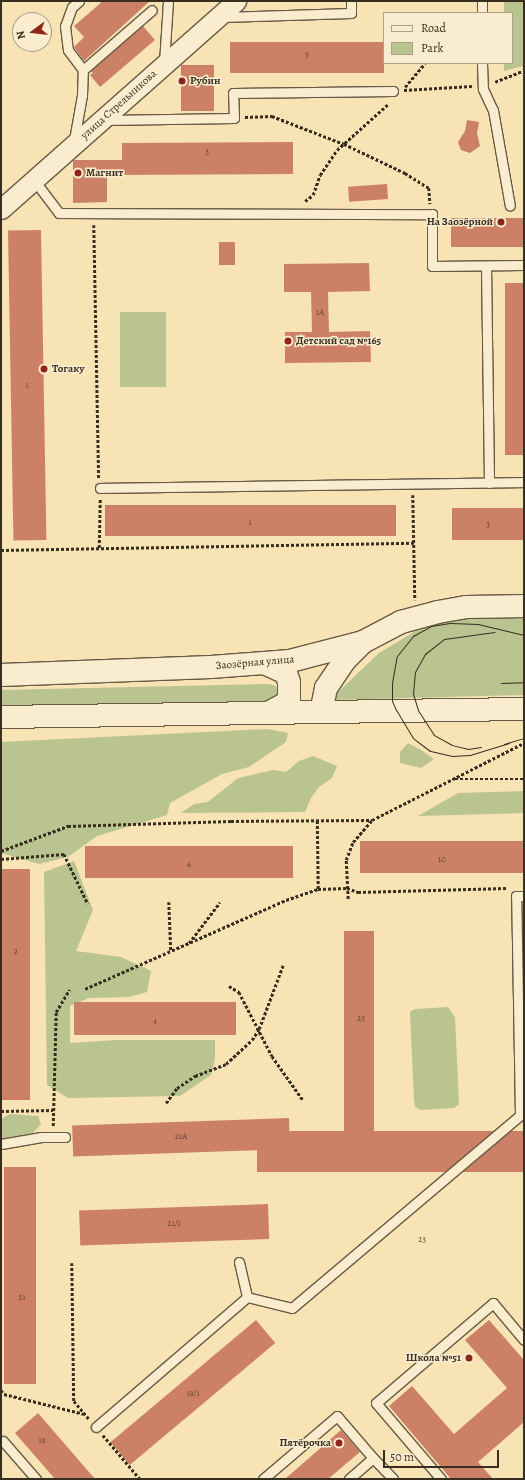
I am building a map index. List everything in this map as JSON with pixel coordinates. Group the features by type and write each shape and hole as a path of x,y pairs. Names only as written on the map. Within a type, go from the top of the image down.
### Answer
{"main road":[{"name":"Заозёрная улица","path":"1,675 266,664 290,661 364,642 415,618 466,607 524,606"},
{"path":"325,712 323,703 326,688 345,660 364,642"},
{"path":"266,664 286,674 289,682 289,699 285,704 270,712"},
{"path":"7,718 270,712 524,709"}],"street":[{"name":"улица Стрельникова","path":"1,209 236,1"}],"lane":[{"path":"73,146 82,95 82,70 68,50 65,26 72,7 79,1"},
{"path":"164,65 168,1"},
{"path":"218,17 351,13 351,1"},
{"path":"482,1 482,12"},
{"path":"82,70 152,10"},
{"path":"482,64 483,86 493,110 510,206"},
{"path":"102,120 234,118 233,93 398,90"},
{"path":"34,180 59,213 94,212 287,215 432,214 432,266 524,265"},
{"path":"486,266 489,483"},
{"path":"100,488 524,482"},
{"path":"247,1297 292,1308 520,1115 516,896 524,896"},
{"path":"1,1144 53,1137 65,1137"},
{"path":"239,1262 247,1297"},
{"path":"96,1427 247,1297"},
{"path":"442,1479 376,1403 493,1303 524,1340"},
{"path":"263,1479 337,1416 393,1479"},
{"path":"3,1441 36,1479"},
{"path":"348,1479 373,1458"}],"path":[{"path":"398,90 424,64"},
{"path":"398,90 483,86 524,70"},
{"path":"287,215 313,195 320,175 344,144 391,101"},
{"path":"234,118 272,116 344,144 405,173 429,188 432,214"},
{"path":"94,212 100,488 99,548"},
{"path":"413,484 415,618"},
{"path":"1,550 414,544"},
{"path":"348,899 347,888 349,854 353,842 372,820 524,743"},
{"path":"452,779 524,779"},
{"path":"1,851 68,826 372,820"},
{"path":"317,821 318,889"},
{"path":"1,859 64,854 88,904"},
{"path":"85,989 286,900 318,889 347,888 358,892 508,888"},
{"path":"169,902 170,951"},
{"path":"188,943 220,902"},
{"path":"166,1103 177,1088 195,1076 226,1064 252,1040 259,1029 283,965"},
{"path":"229,986 239,992 286,1078 298,1089 303,1100"},
{"path":"53,1137 56,1012 69,990"},
{"path":"1,1111 53,1110"},
{"path":"72,1263 74,1401 140,1479"},
{"path":"1,1390 4,1394 85,1414"}],"green space":[{"path":"504,1 524,1 524,66 504,71 504,64 513,64 513,12 504,12"},
{"path":"120,312 166,312 166,387 120,387"},
{"path":"524,616 524,695 336,700 336,694 379,653 427,624 465,617"},
{"path":"269,684 276,686 279,695 272,702 1,706 1,690"},
{"path":"268,729 288,733 286,742 249,767 222,774 170,803 167,815 97,836 68,857 39,864 1,853 1,742"},
{"path":"408,743 434,759 421,768 400,763 400,752"},
{"path":"313,756 337,766 332,778 319,787 311,798 305,812 181,813 194,804 208,802 238,778 273,770 286,772 299,761"},
{"path":"524,791 524,813 418,816 458,793"},
{"path":"74,861 93,910 76,951 121,957 151,971 147,992 129,997 89,998 70,1006 70,1043 116,1040 215,1040 215,1059 211,1075 180,1096 68,1098 47,1085 44,872"},
{"path":"448,1007 455,1017 459,1104 454,1108 421,1110 415,1107 414,1100 410,1012 415,1009"},
{"path":"10,1114 38,1116 41,1124 33,1133 1,1140 1,1119"}],"building":[{"path":"103,1 150,1 84,61 74,47 84,37 74,26"},
{"path":"143,26 155,40 100,87 90,75 93,73 91,71"},
{"path":"230,42 383,42 384,73 230,73"},
{"path":"181,65 214,65 214,111 181,111"},
{"path":"467,120 479,122 477,133 480,146 470,153 461,150 458,142 465,131"},
{"path":"293,142 293,174 107,175 107,202 73,203 73,160 122,160 122,143"},
{"path":"387,184 388,199 349,202 348,187"},
{"path":"451,218 524,218 524,247 451,247"},
{"path":"41,230 46,540 13,541 8,231"},
{"path":"219,242 235,242 235,265 219,265"},
{"path":"369,263 370,291 328,292 329,332 370,331 371,362 285,363 285,332 312,332 311,292 284,292 284,264"},
{"path":"505,283 524,283 524,455 505,455"},
{"path":"105,505 396,505 396,536 105,536"},
{"path":"452,508 524,508 524,540 452,540"},
{"path":"360,841 524,841 524,873 360,873"},
{"path":"85,846 293,846 293,878 85,878"},
{"path":"1,869 30,869 30,1100 1,1100"},
{"path":"344,931 374,931 374,1148 344,1148"},
{"path":"74,1002 236,1002 236,1035 74,1035"},
{"path":"289,1118 290,1149 73,1157 72,1126"},
{"path":"257,1131 524,1131 524,1172 257,1172"},
{"path":"4,1167 36,1167 36,1384 4,1384"},
{"path":"268,1204 269,1239 80,1246 79,1211"},
{"path":"256,1320 275,1343 130,1465 110,1442"},
{"path":"489,1320 524,1360 524,1422 478,1462 493,1479 451,1479 389,1406 412,1386 454,1434 507,1388 465,1340"},
{"path":"38,1413 95,1479 55,1479 15,1433"},
{"path":"341,1430 360,1452 328,1479 285,1479"}],"tram line":[{"path":"509,743 470,755 452,756 430,751 413,738 396,710 392,701 392,683 397,656 413,636 431,626 450,623 478,624 524,635"},
{"path":"481,747 468,749 452,745 434,735 418,710 413,694 415,672 425,654 444,639 495,632"},
{"path":"501,683 524,682"},
{"path":"504,744 524,738"}],"place":[{"name":"Рубин","path":"182,81"},
{"name":"Магнит","path":"78,173"},
{"name":"На Заозёрной","path":"501,222"},
{"name":"Детский сад №165","path":"288,341"},
{"name":"Тогаку","path":"44,369"},
{"name":"Школа №51","path":"469,1358"},
{"name":"Пятёрочка","path":"339,1443"}]}
